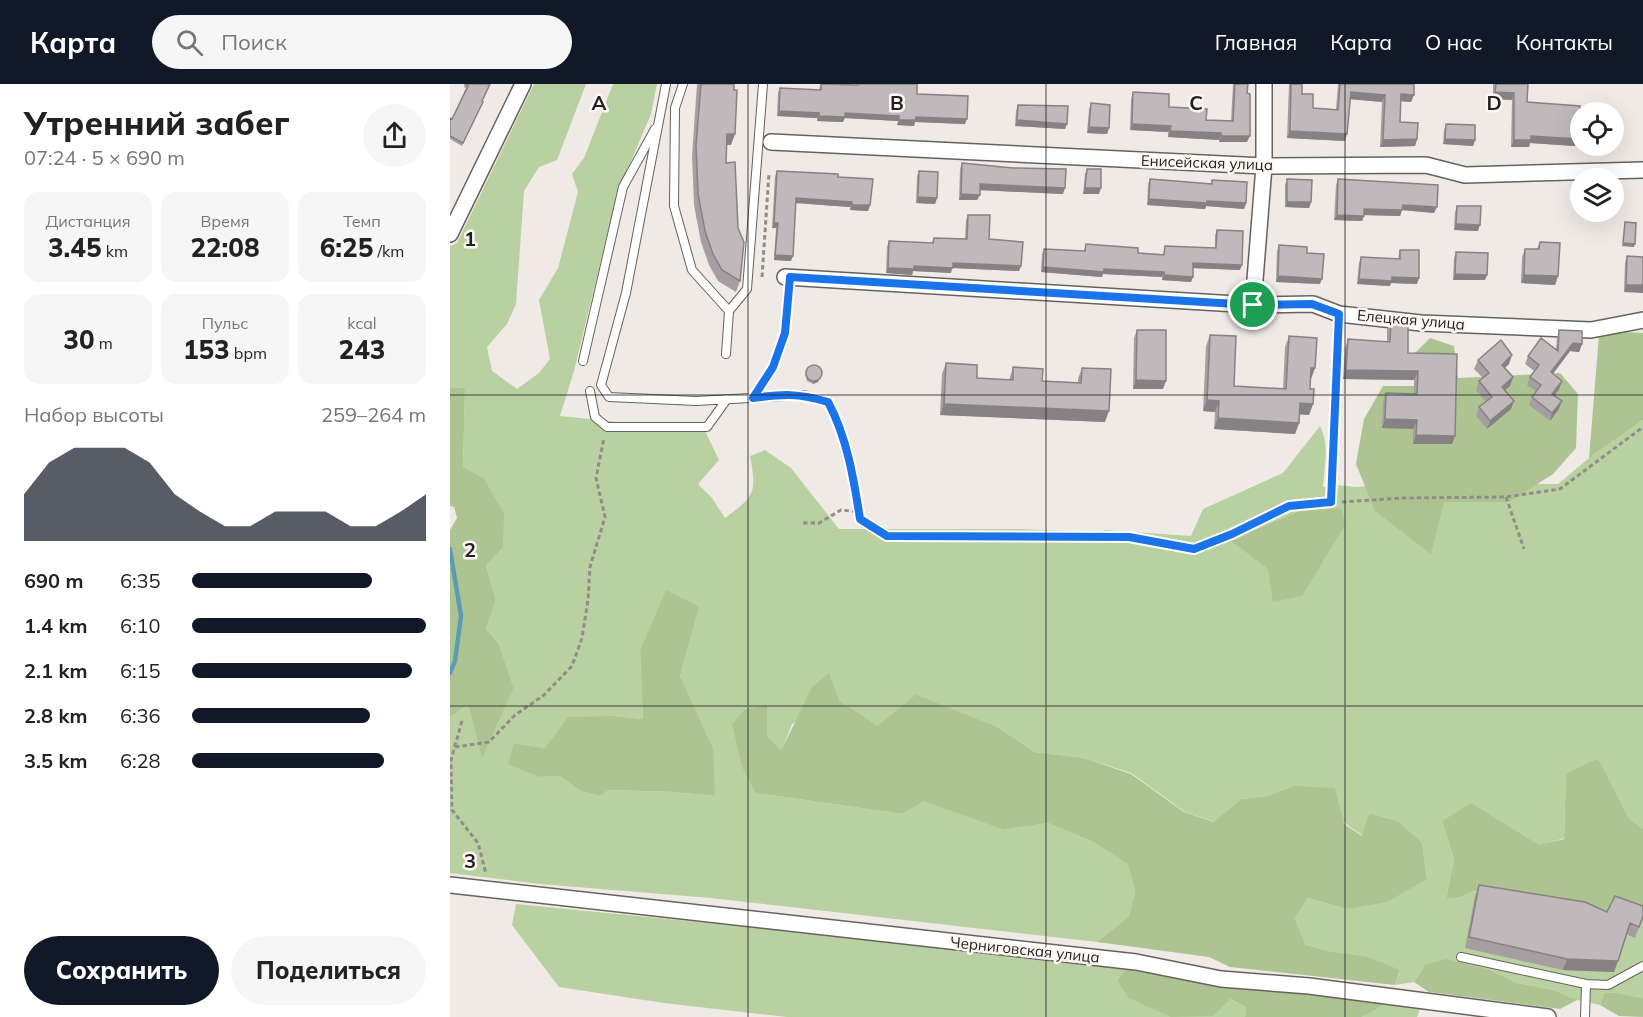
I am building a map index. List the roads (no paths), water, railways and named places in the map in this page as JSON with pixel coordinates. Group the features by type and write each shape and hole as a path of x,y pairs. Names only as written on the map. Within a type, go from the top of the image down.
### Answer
{"street":[{"path":"450,234 523,84"},
{"path":"1253,305 1264,166 1264,84"},
{"name":"Енисейская улица","path":"771,142 1264,166 1426,165 1465,175 1643,170"},
{"name":"Елецкая улица","path":"787,277 1253,305 1312,304 1339,314 1421,323 1591,330 1643,320"},
{"name":"Черниговская улица","path":"450,885 1136,963 1221,979 1309,986 1548,1017"}],"lane":[{"path":"666,84 626,292 601,385 609,397 696,400 804,395 828,402 837,420"},
{"path":"683,84 675,108 674,206 692,270 729,311"},
{"path":"726,354 729,311 747,289 763,84"},
{"path":"583,361 623,187 658,122"},
{"path":"1331,502 1339,314"},
{"path":"590,391 595,417 607,427 707,427 727,399"},
{"path":"1461,957 1586,984 1608,985 1643,966"},
{"path":"1585,1017 1586,984"}],"waterway":[{"path":"450,549 461,616 455,661 450,673"}]}
